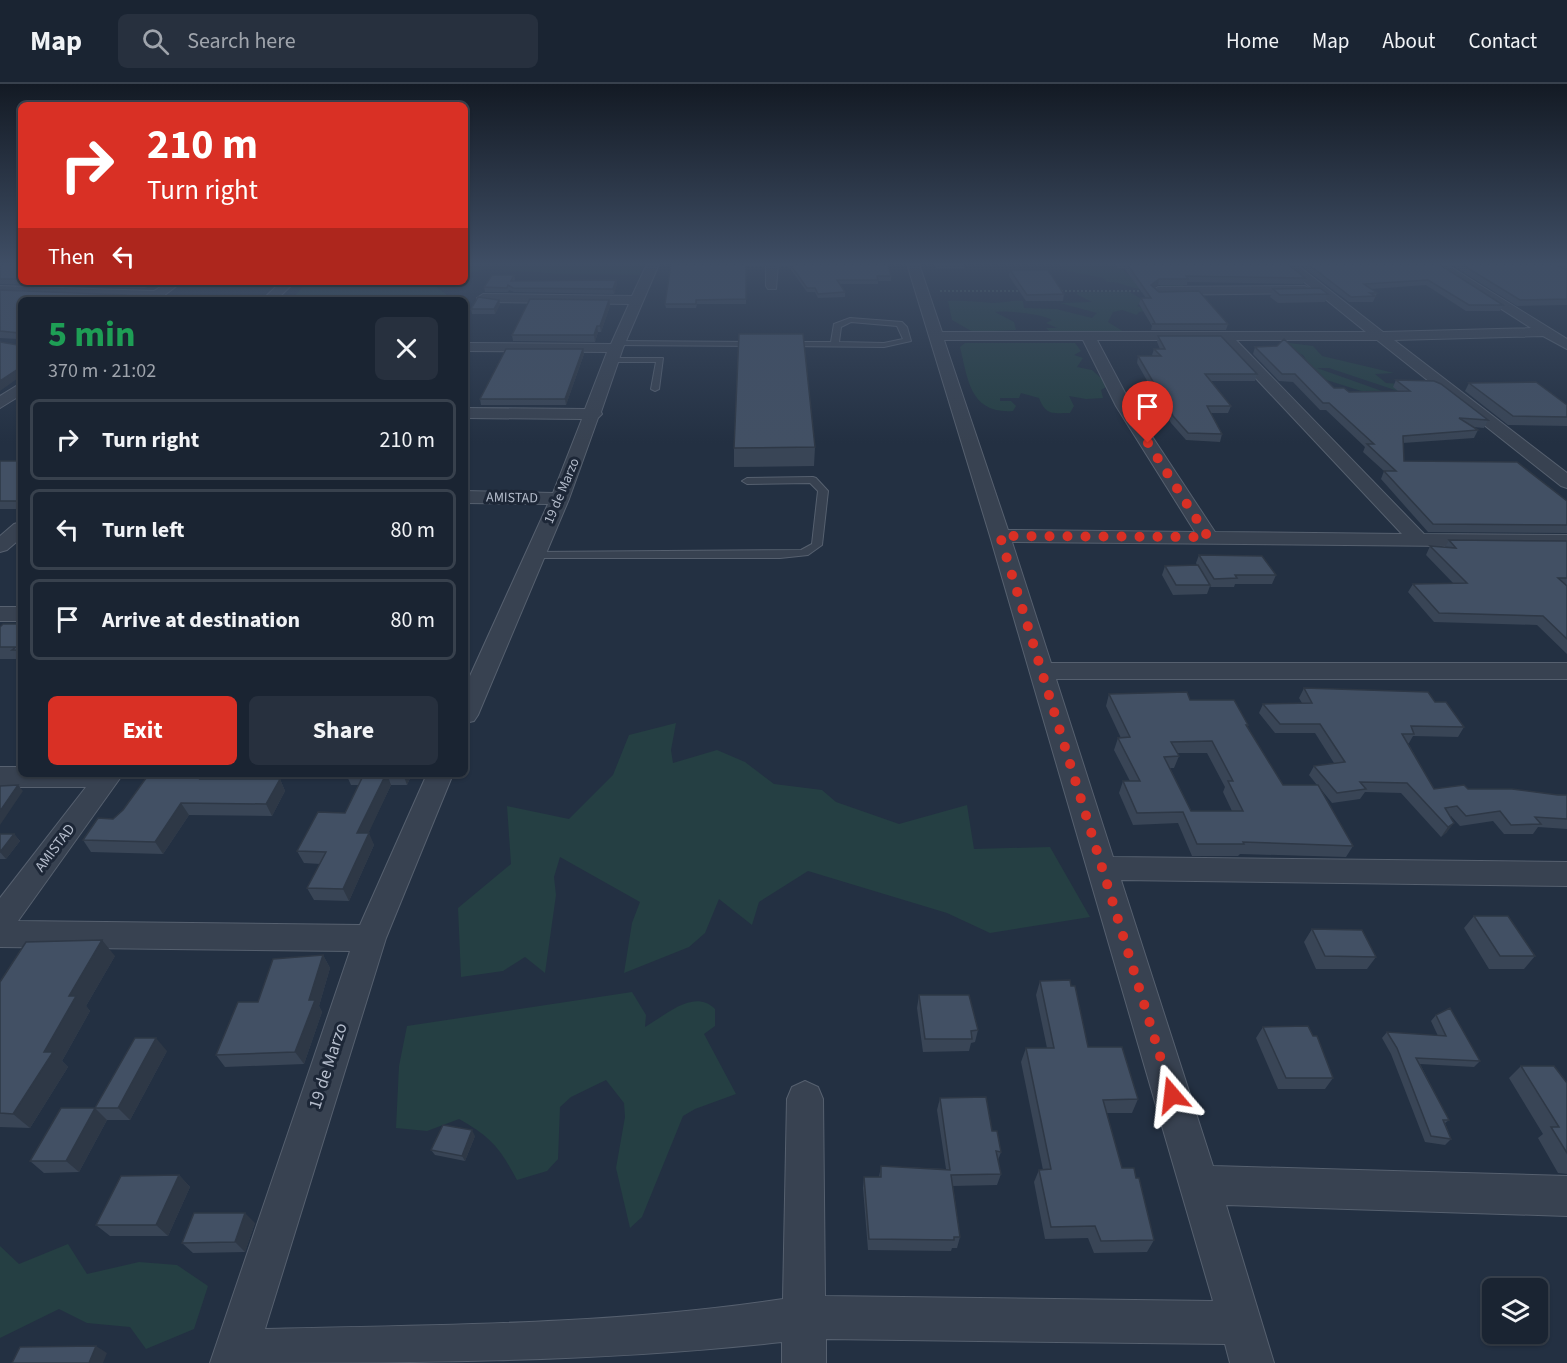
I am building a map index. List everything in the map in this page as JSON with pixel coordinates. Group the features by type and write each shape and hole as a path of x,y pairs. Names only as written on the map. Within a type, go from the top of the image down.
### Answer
{"street":[{"name":"19 de Marzo","path":"468,708 560,499 627,324"},
{"path":"932,324 1042,671 1200,1185 1252,1363"},
{"path":"1363,324 1559,468 1567,482"},
{"path":"1532,324 1567,345"},
{"path":"936,336 1380,336 1545,332"},
{"path":"1088,337 1124,406 1208,537"},
{"path":"1225,337 1418,538"},
{"path":"468,347 616,350"},
{"path":"0,403 18,390"},
{"path":"0,410 18,410"},
{"path":"468,413 594,414"},
{"name":"AMISTAD","path":"468,497 560,499"},
{"path":"0,546 18,531"},
{"path":"1000,536 1567,541"},
{"path":"0,614 18,614"},
{"path":"1042,671 1567,671"},
{"path":"0,777 18,777"},
{"name":"AMISTAD","path":"0,922 108,777"},
{"name":"19 de Marzo","path":"234,1358 370,938 439,777"},
{"path":"1102,868 1567,874"},
{"path":"0,934 370,938"},
{"path":"804,1363 805,1099"},
{"path":"1200,1185 1567,1196"},
{"path":"234,1358 547,1344 726,1329 803,1317 1239,1323"}],"lane":[{"path":"835,344 837,326 843,324"},
{"path":"777,344 884,345 907,341 903,327 894,324"},
{"path":"616,350 766,344"},
{"path":"616,350 660,360 655,389"},
{"path":"534,555 780,555 804,553 817,545 823,491 820,485 813,480 747,481"}],"green space":[{"path":"958,324 1014,324 1016,330 973,332"},
{"path":"1048,324 1111,324 1124,332 1051,333 1046,328 1057,328"},
{"path":"1281,342 1313,346 1322,356 1394,373 1375,374 1386,383 1398,384 1401,392 1329,368 1317,368 1382,391 1398,394 1377,396 1317,377 1303,355 1279,344"},
{"path":"965,343 1075,343 1081,351 1074,355 1083,358 1077,367 1092,370 1109,385 1101,390 1103,398 1086,399 1069,396 1074,406 1070,413 1047,411 1039,398 1021,393 1019,398 1000,398 1000,401 1011,401 1016,406 1013,411 988,407 979,401 969,383 960,347"},
{"path":"676,723 671,750 673,763 717,750 745,762 774,784 822,790 836,802 899,824 967,805 974,849 1050,847 1090,917 990,933 947,913 808,871 759,902 752,925 719,899 705,933 689,947 624,973 632,923 640,902 560,857 554,877 556,895 545,973 525,957 503,971 461,977 458,908 511,864 507,806 569,819 613,775 629,735"},
{"path":"632,992 646,1015 645,1027 671,1010 689,1002 707,1003 715,1009 715,1026 704,1034 736,1094 695,1109 683,1116 642,1217 630,1228 616,1168 625,1117 624,1103 606,1080 571,1097 560,1107 558,1159 547,1171 517,1180 494,1144 459,1119 427,1131 396,1128 399,1066 407,1026"},
{"path":"68,1244 87,1274 139,1262 177,1265 208,1286 194,1329 146,1349 130,1327 87,1323 59,1309 0,1338 0,1246 19,1264"}],"building":[{"path":"0,324 18,324 18,333 0,331"},
{"path":"518,324 601,324 597,326 594,335 512,335"},
{"path":"1152,324 1228,324 1228,324"},
{"path":"739,334 803,334 815,447 734,448"},
{"path":"1158,336 1221,336 1257,374 1205,374 1231,406 1207,406 1222,434 1188,433 1173,416 1138,356 1161,356 1154,349 1165,349"},
{"path":"18,339 18,369 0,381 0,342 17,345"},
{"path":"1284,339 1334,388 1344,388 1349,392 1410,391 1396,380 1434,381 1441,384 1488,420 1459,418 1478,430 1403,436 1404,461 1517,462 1567,501 1567,525 1433,524 1384,471 1396,471 1367,444 1374,444 1329,403 1323,403 1295,374 1282,374 1255,347 1277,346"},
{"path":"506,349 583,349 565,399 480,399"},
{"path":"1536,382 1567,405 1567,417 1513,416 1469,383"},
{"path":"0,461 18,461 18,501 0,501"},
{"path":"1449,540 1567,541 1567,578 1558,578 1567,586 1567,639 1543,616 1439,613 1413,584 1467,583 1430,546 1456,548"},
{"path":"1199,555 1262,556 1276,575 1235,575 1237,578 1214,579"},
{"path":"1198,565 1210,585 1176,585 1165,566"},
{"path":"3,624 18,624 18,650 12,650 16,647 0,647 0,627"},
{"path":"1304,688 1428,692 1435,702 1446,702 1464,727 1411,726 1414,734 1402,734 1434,789 1464,785 1468,789 1512,789 1567,795 1567,819 1535,817 1541,824 1511,825 1500,811 1466,816 1457,806 1445,808 1454,823 1448,827 1407,783 1360,782 1366,789 1337,793 1314,766 1345,762 1320,724 1280,724 1263,704 1312,703"},
{"path":"1187,692 1190,700 1234,700 1248,725 1246,725 1283,785 1318,785 1353,846 1243,842 1244,844 1197,844 1183,812 1137,813 1123,781 1140,781 1118,738 1130,737 1109,694","holes":["1212,741 1233,781 1228,781 1243,811 1191,811 1164,757 1179,756 1171,742"]},
{"path":"147,777 280,779 266,804 181,803 155,842 83,840 98,818 113,819 123,810"},
{"path":"363,777 385,777 357,833 369,833 343,889 307,888 326,852 297,851 318,812 345,813"},
{"path":"18,785 0,811 0,786"},
{"path":"0,834 14,834 0,852"},
{"path":"1474,916 1508,916 1535,956 1500,956"},
{"path":"1312,929 1362,930 1376,957 1325,956"},
{"path":"102,940 69,996 76,996 44,1052 53,1052 13,1114 0,1113 0,982 26,942"},
{"path":"323,955 309,1000 315,1000 295,1052 216,1055 238,1002 258,1002 273,959"},
{"path":"1070,980 1071,986 1075,986 1088,1047 1122,1047 1138,1099 1103,1100 1122,1168 1134,1168 1136,1178 1139,1178 1154,1240 1101,1241 1095,1226 1051,1227 1039,1170 1051,1169 1026,1048 1054,1048 1040,981"},
{"path":"919,995 969,995 978,1030 971,1031 972,1039 925,1039"},
{"path":"1450,1008 1480,1061 1416,1058 1449,1120 1443,1120 1451,1139 1431,1136 1397,1048 1387,1032 1446,1036 1436,1015"},
{"path":"1308,1026 1313,1036 1317,1036 1333,1078 1286,1078 1263,1027"},
{"path":"135,1038 156,1038 118,1108 95,1108"},
{"path":"1521,1066 1554,1066 1567,1083 1567,1153 1551,1127 1559,1127"},
{"path":"986,1097 992,1131 997,1131 1001,1152 996,1151 1001,1174 951,1175 960,1237 954,1237 954,1240 869,1239 864,1177 881,1177 881,1166 950,1170 940,1098"},
{"path":"61,1108 95,1108 66,1161 30,1161"},
{"path":"443,1125 472,1130 462,1156 431,1150"},
{"path":"179,1175 156,1225 96,1225 121,1176"},
{"path":"194,1213 245,1213 235,1242 182,1243"},
{"path":"96,1346 89,1363 12,1363 20,1347"}],"route":[{"path":"1148,443 1208,537 1000,536 1172,1095"}]}
